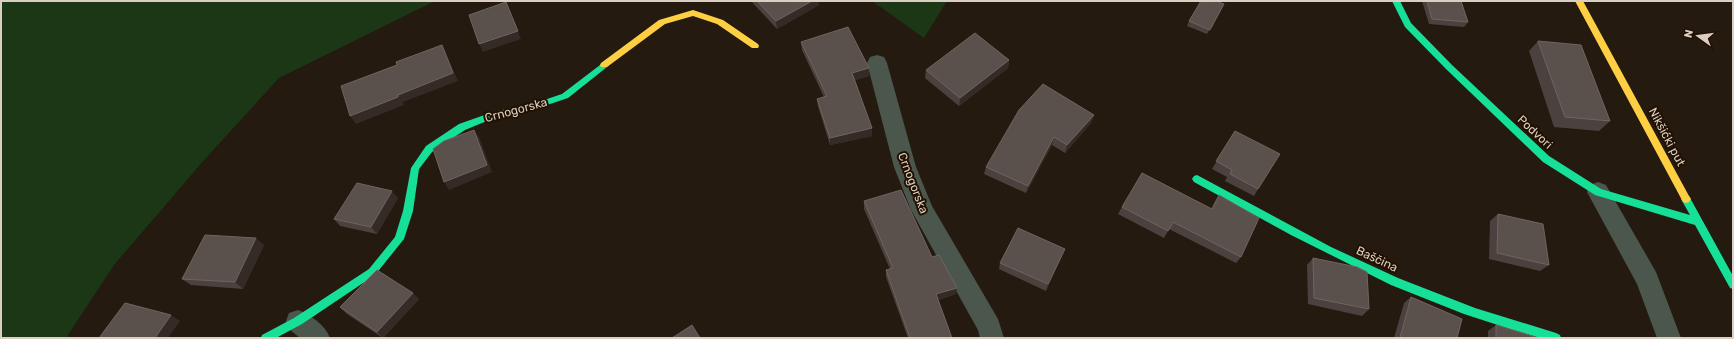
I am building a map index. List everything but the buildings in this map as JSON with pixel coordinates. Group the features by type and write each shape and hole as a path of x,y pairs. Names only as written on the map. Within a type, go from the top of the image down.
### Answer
{"street":[{"name":"Podvori","path":"1396,1 1408,25 1449,67 1546,159 1598,192 1699,222"},
{"name":"Nikšićki put","path":"1579,1 1733,286"},
{"name":"Crnogorska","path":"266,338 298,321 372,272 400,238 408,211 415,168 428,148 462,127 493,115 535,106 565,96 617,54 662,22 693,13 720,22 755,46"},
{"name":"Crnogorska","path":"877,63 905,167 922,210 989,327 992,338"},
{"name":"Baščina","path":"1197,179 1276,224 1365,267 1453,306 1556,338"},
{"path":"1598,192 1648,280 1669,338"},
{"path":"298,321 318,338"}],"green space":[{"path":"1,1 435,1 279,78 205,159 114,265 66,338 1,338"},
{"path":"872,1 947,1 924,38"}],"traffic: fast":[{"path":"1396,1 1408,25 1449,67 1546,159 1598,192 1699,222"},
{"path":"266,338 298,321 372,272 399,239 408,211 415,168 429,149 462,127 493,115 535,106 565,96 604,65"},
{"path":"1197,179 1294,233 1395,282 1475,313 1556,338"},
{"path":"1686,199 1733,285"}],"traffic: slow":[{"path":"1579,1 1686,199"},
{"path":"604,65 662,22 693,13 720,22 755,46"}]}
